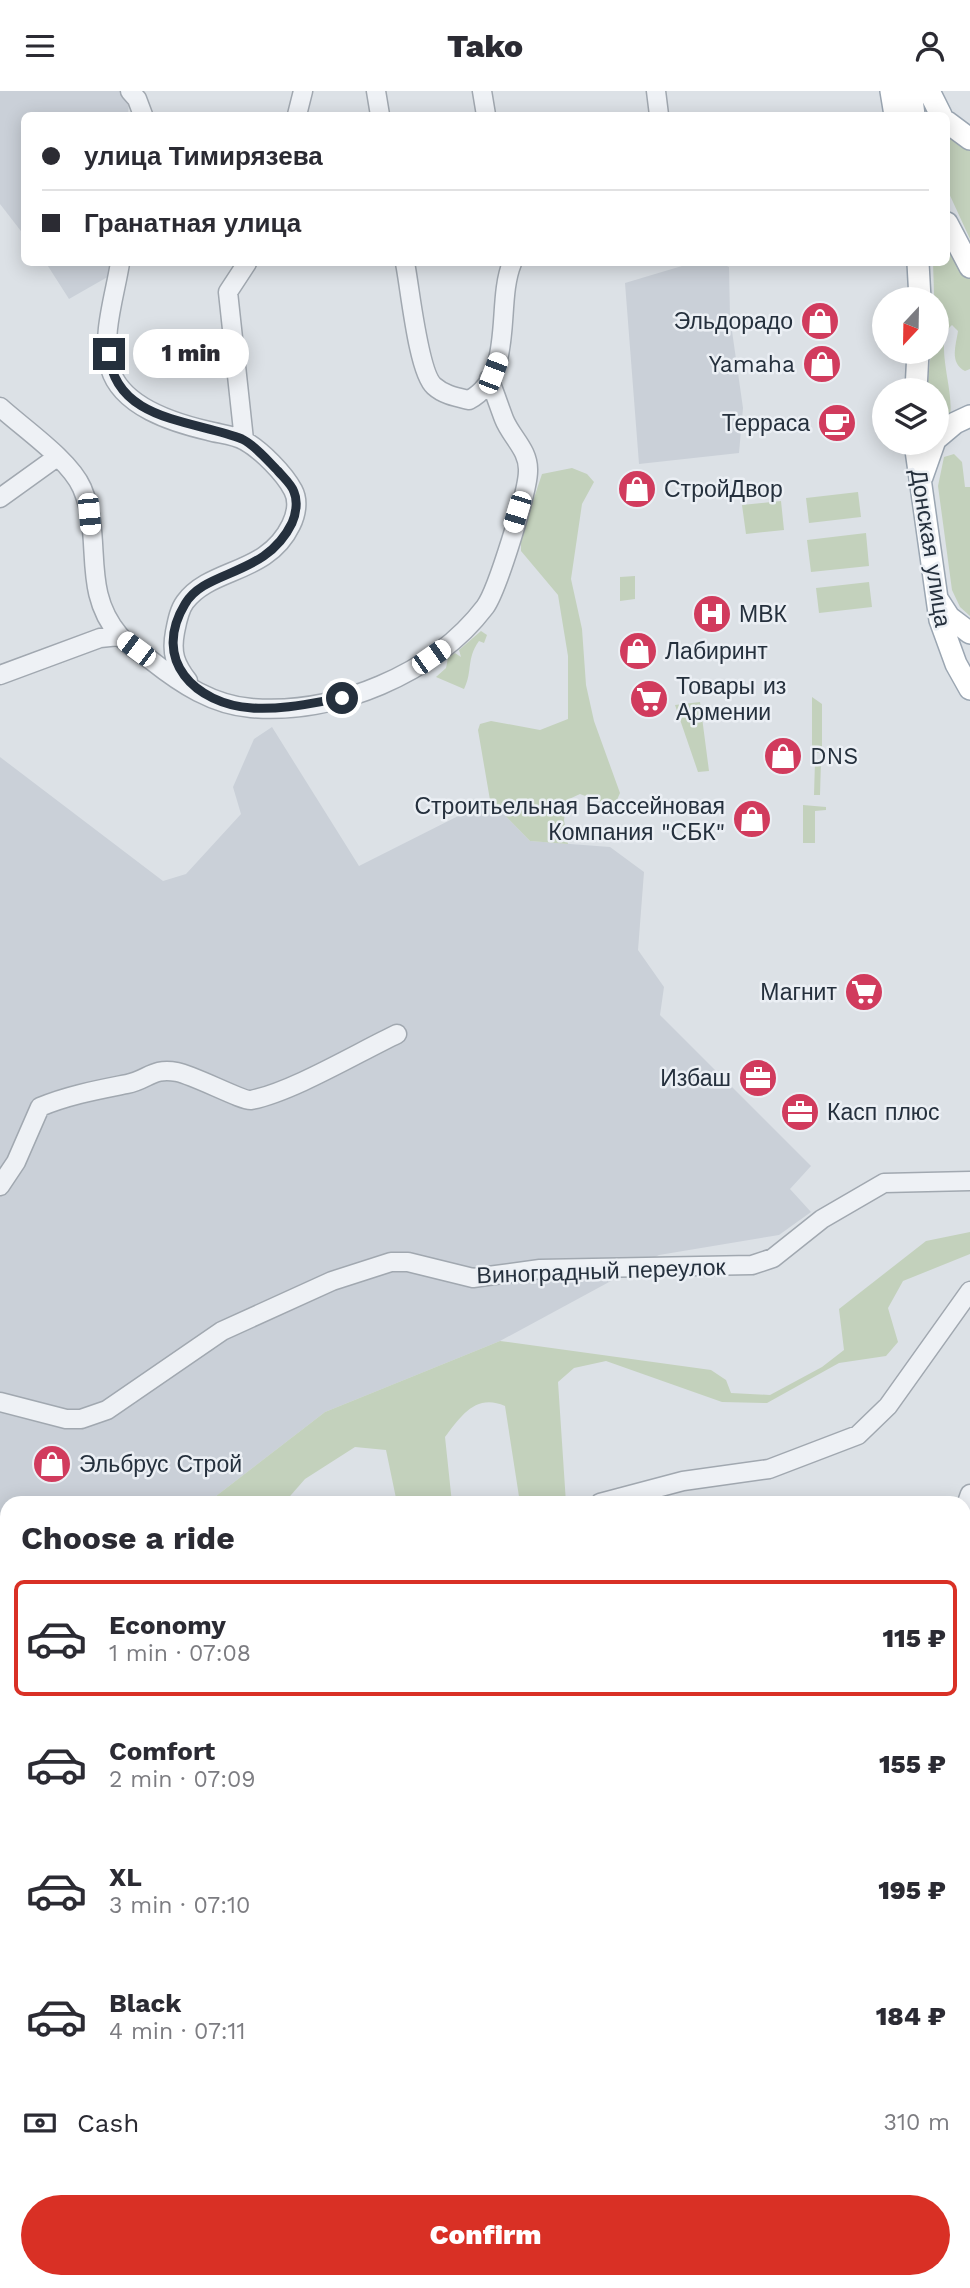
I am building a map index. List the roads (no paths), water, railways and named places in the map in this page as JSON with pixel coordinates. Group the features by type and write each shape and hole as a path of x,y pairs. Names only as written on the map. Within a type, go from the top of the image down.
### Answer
{"main road":[{"path":"891,91 894,112"},
{"path":"911,91 914,112"},
{"path":"929,91 940,112"},
{"path":"950,124 970,139"},
{"path":"950,229 970,267"},
{"path":"918,266 919,287"},
{"path":"949,428 970,416"},
{"name":"Донская улица","path":"917,455 933,582 944,636 970,689"},
{"path":"922,489 924,464 928,455"},
{"path":"933,582 936,595 949,617 970,633"}],"street":[{"path":"130,91 137,99 142,112"},
{"path":"298,112 303,91"},
{"path":"376,91 380,112"},
{"path":"482,91 486,112"},
{"path":"656,91 659,112"},
{"path":"119,266 107,339 110,369 130,398 161,417 244,440 267,460 294,491 296,514 286,535 272,552 242,570 205,586 186,601 183,608 175,634 174,663 187,680 209,698"},
{"path":"244,440 228,292 245,266"},
{"path":"406,266 423,365 431,384 446,395 469,400 480,395 499,356 505,283 511,266"},
{"path":"0,407 57,457 82,487 89,514 95,590 103,611 119,636 182,684 209,698 249,708 281,708 356,695 401,677 469,626 487,605 499,583 528,470 522,447 505,420 489,379"},
{"path":"0,498 57,457"},
{"path":"0,675 100,638 119,636"},
{"path":"0,1186 16,1162 40,1107 70,1095 131,1084 162,1070 202,1079 220,1086 237,1098 249,1100 278,1091 397,1034"},
{"name":"Виноградный переулок","path":"0,1402 66,1419 81,1419 107,1410 222,1331 332,1281 391,1262 408,1262 473,1279 540,1269 752,1265 773,1258 822,1219 884,1183 970,1181"},
{"path":"626,1496 683,1481 769,1468 858,1435 888,1406 970,1291"}],"place":[{"name":"Эльдорадо","path":"820,321"},
{"name":"Yamaha","path":"822,364"},
{"name":"Терраса","path":"837,423"},
{"name":"СтройДвор","path":"637,489"},
{"name":"МВК","path":"712,614"},
{"name":"Лабиринт","path":"638,651"},
{"name":"Товары из Армении","path":"649,699"},
{"name":"DNS","path":"783,756"},
{"name":"Строитьельная Бассейновая Компания \"СБК\"","path":"752,819"},
{"name":"Магнит","path":"864,992"},
{"name":"Избаш","path":"758,1078"},
{"name":"Касп плюс","path":"800,1112"},
{"name":"Эльбрус Строй","path":"52,1464"}]}
